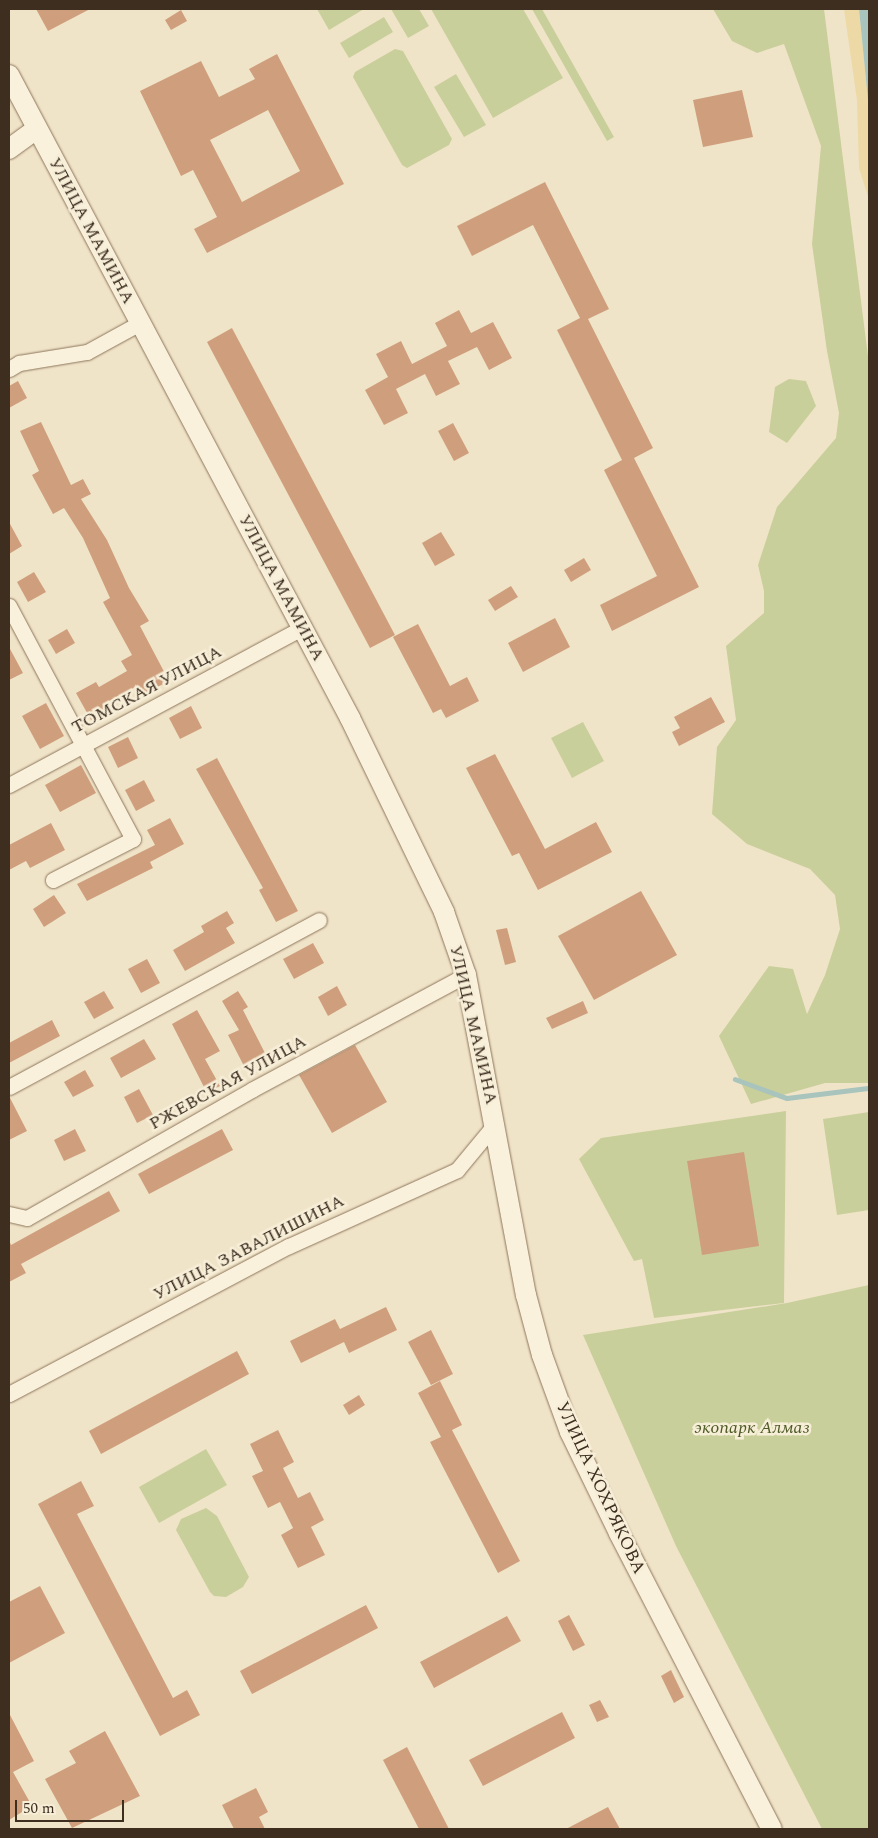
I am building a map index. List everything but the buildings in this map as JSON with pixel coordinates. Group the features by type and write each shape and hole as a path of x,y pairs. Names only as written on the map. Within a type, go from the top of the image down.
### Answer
{"main road":[{"name":"УЛИЦА МАМИНА","path":"9,75 302,628 412,842 455,941 466,975 495,1124"},
{"path":"9,149 37,129"},
{"name":"УЛИЦА ХОХРЯКОВА","path":"495,1124 526,1295 570,1432 619,1533 772,1829"}],"street":[{"path":"9,369 19,363 87,352 140,323"},
{"path":"9,606 133,839 53,880"},
{"name":"ТОМСКАЯ УЛИЦА","path":"9,785 302,628"},
{"path":"9,1087 319,920"},
{"name":"РЖЕВСКАЯ УЛИЦА","path":"9,1214 27,1218 254,1089 466,975"},
{"name":"УЛИЦА ЗАВАЛИШИНА","path":"9,1394 289,1246 456,1170 495,1124"}],"green space":[{"path":"317,9 364,9 329,30"},
{"path":"391,9 419,9 429,26 408,38"},
{"path":"431,9 523,9 563,78 493,118"},
{"path":"532,9 542,9 614,137 607,141"},
{"path":"713,9 824,9 869,364 869,1083 825,1083 751,1104 719,1036 769,966 793,969 807,1014 825,975 840,929 835,895 810,869 747,844 712,814 717,747 736,720 726,646 764,613 764,591 758,565 777,507 836,438 839,413 827,351 812,244 821,146 784,44 757,53 732,41"},
{"path":"384,17 393,32 349,58 340,43"},
{"path":"395,49 403,51 452,139 449,145 407,168 402,165 353,77 355,72"},
{"path":"456,74 486,125 464,137 434,87"},
{"path":"789,379 806,381 816,406 787,443 769,432 775,387"},
{"path":"583,722 604,761 572,778 551,738"},
{"path":"786,1111 784,1303 654,1318 642,1259 634,1261 579,1159 601,1138"},
{"path":"869,1112 869,1210 837,1215 823,1119"},
{"name":"экопарк Алмаз","path":"869,1285 869,1829 822,1829 676,1546 583,1335 787,1303"},
{"path":"206,1449 227,1485 159,1523 139,1487"},
{"path":"206,1508 217,1516 249,1577 243,1587 226,1597 214,1596 210,1592 176,1530 181,1519"}],"sand":[{"path":"844,9 859,9 869,110 869,200 859,168 857,100"}],"water":[{"path":"859,9 869,9 869,110"}],"waterway":[{"path":"735,1079 787,1098 869,1088"}]}
